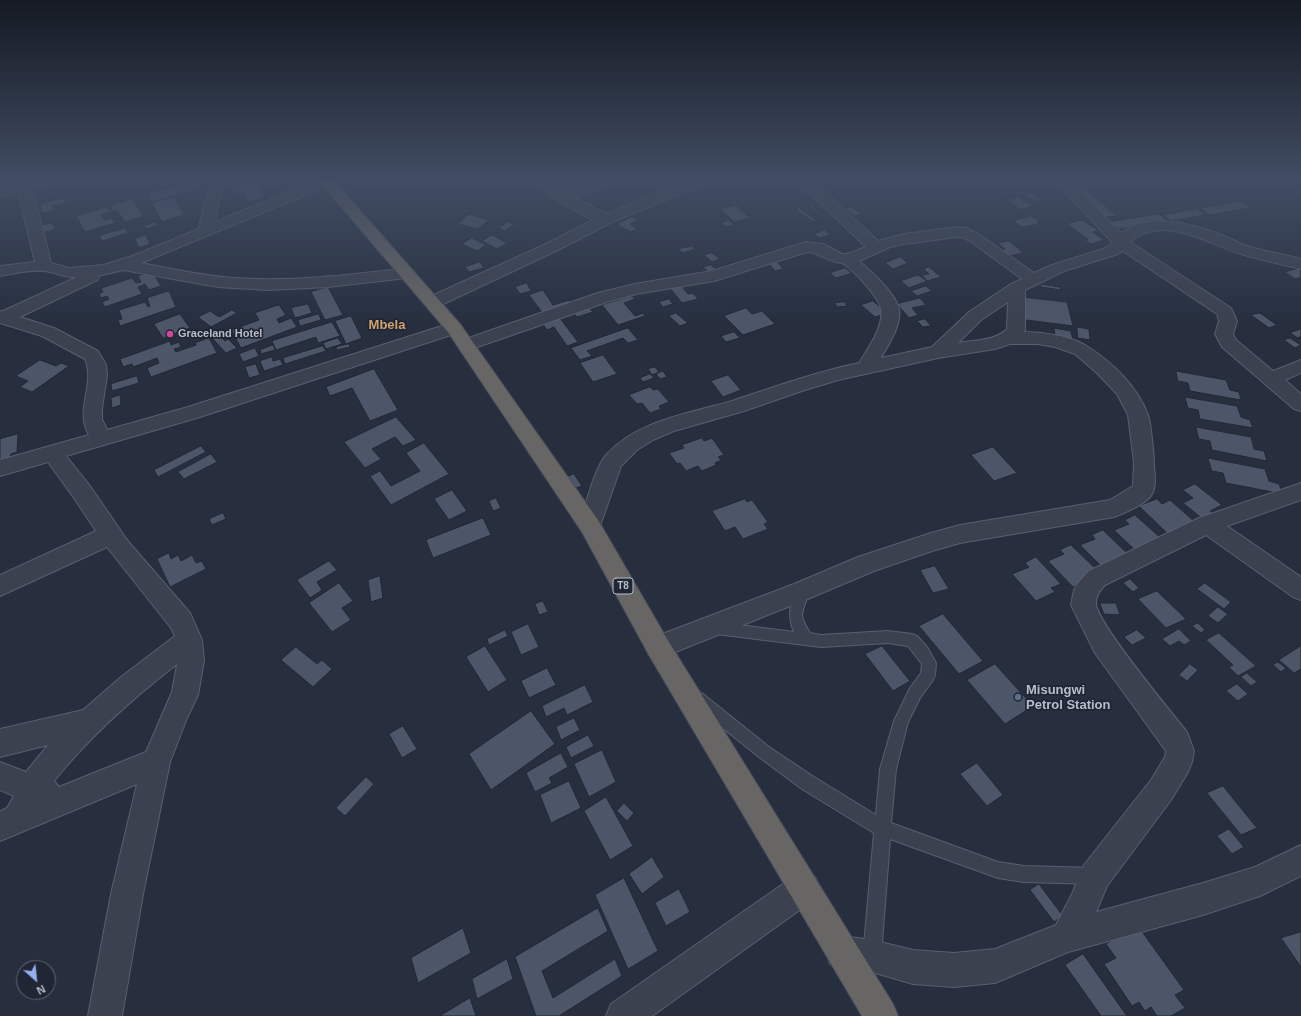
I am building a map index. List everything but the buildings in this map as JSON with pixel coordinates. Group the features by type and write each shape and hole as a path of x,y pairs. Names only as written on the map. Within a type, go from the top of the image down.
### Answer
{"highway":[{"name":"T8","path":"369,229 433,302 460,337 590,526 658,647 881,1016"}],"street":[{"path":"38,229 44,266"},
{"path":"433,302 587,229"},
{"path":"856,229 875,247"},
{"path":"1109,229 1121,242 1144,259 1225,312 1228,320 1224,334 1228,343 1301,404"},
{"path":"938,352 975,316 1017,288 1058,268 1109,252 1118,247 1129,234 1142,229"},
{"path":"1184,229 1204,233 1248,252 1301,264"},
{"path":"2,317 106,270 122,266 206,230"},
{"path":"0,468 53,454 193,412 604,297 635,289 714,276 806,247 817,247 838,258 848,259 858,256 875,247 904,238 957,232 966,233 1033,280"},
{"path":"848,259 880,292 890,309 888,327 879,347 865,369"},
{"path":"0,271 24,267 44,266 69,273 106,270"},
{"path":"122,266 213,281 250,284 313,282 408,273"},
{"path":"1008,338 1016,330 1017,288"},
{"path":"2,317 48,332 92,355 97,361 98,369 92,406 93,427 96,433 103,439"},
{"path":"590,526 605,478 612,462 630,445 646,435 667,426 737,406 798,385 938,352 995,343 1008,338 1038,338 1059,342 1082,350 1100,365 1124,390 1138,415 1144,462 1144,486 1141,493 1114,508 960,534 938,540 866,564 802,591 658,647"},
{"path":"1271,379 1301,366"},
{"path":"53,454 137,569 181,621 189,640 191,660 185,695 176,712 156,762 127,894 105,1016"},
{"path":"1067,936 1084,904 1095,876 1161,790 1178,762 1180,751 1177,742 1104,645 1083,605 1086,590 1097,578 1207,524 1301,491"},
{"path":"1207,524 1301,590"},
{"path":"0,586 111,534"},
{"path":"9,823 54,759 90,721 150,669 189,640"},
{"path":"0,743 90,721"},
{"path":"9,823 156,762"},
{"path":"0,776 32,789 73,797"},
{"path":"842,952 872,956 912,967 954,970 995,966 1067,936 1203,899 1260,881 1301,860"},
{"path":"623,1016 804,888"}],"lane":[{"path":"802,591 796,614 796,623 806,639"},
{"path":"710,627 821,641 888,637 912,640 922,651 929,663 928,675 915,693 901,721 888,769 872,956"},
{"path":"682,686 764,752 814,787 882,828 998,870 1024,874 1095,876"}],"place":[{"name":"Graceland Hotel","path":"170,334"},
{"name":"Misungwi Petrol Station","path":"1018,697"}],"district":[{"name":"Mbela","path":"387,325"}]}
